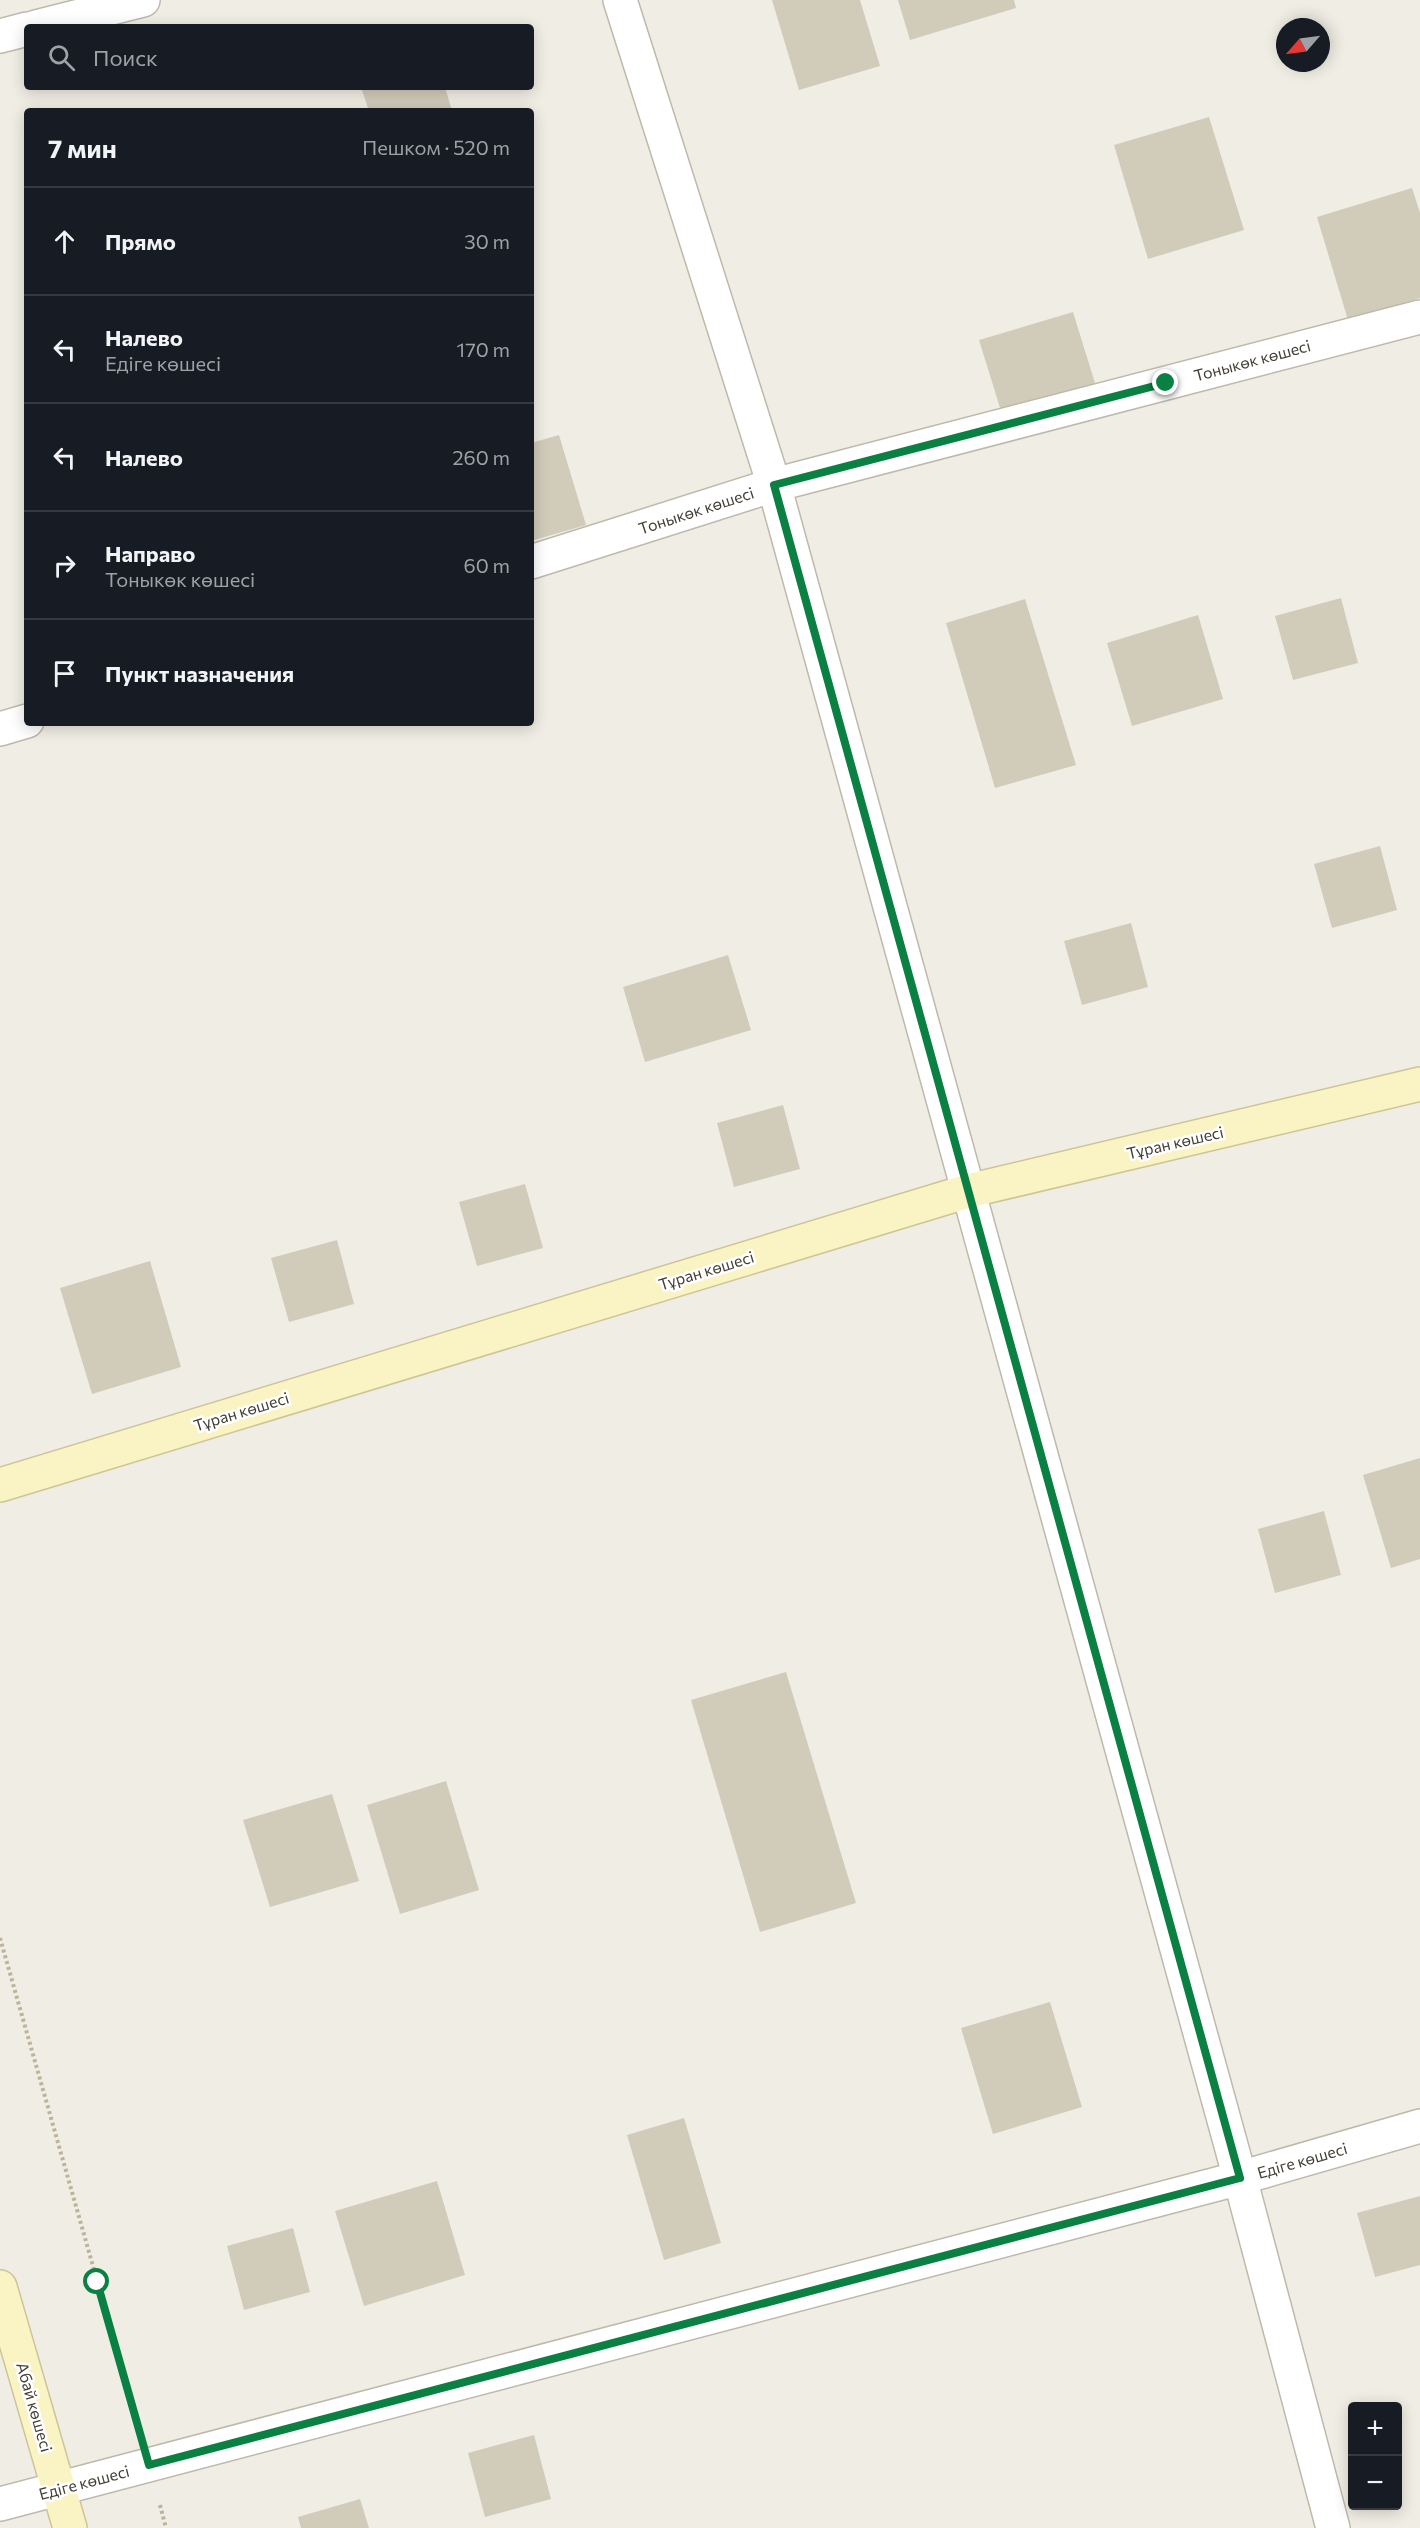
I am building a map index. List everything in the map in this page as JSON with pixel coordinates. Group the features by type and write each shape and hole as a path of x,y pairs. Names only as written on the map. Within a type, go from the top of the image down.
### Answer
{"street":[{"path":"48,24 143,0"},
{"path":"620,0 774,485 1240,2178 1333,2528"},
{"path":"0,36 24,30"},
{"name":"Тоныкөк көшесі","path":"534,561 774,485 1420,317"},
{"path":"0,729 24,722"},
{"name":"Тұран көшесі","path":"0,1485 968,1191 1420,1084"},
{"name":"Едіге көшесі","path":"0,2504 1240,2178 1420,2126"},
{"name":"Абай көшесі","path":"0,2287 70,2528"}],"path":[{"path":"0,1938 166,2528"}],"building":[{"path":"772,0 860,0 880,66 799,90"},
{"path":"898,0 1014,0 1016,8 910,40"},
{"path":"362,90 446,90 451,108 368,108"},
{"path":"1209,117 1244,230 1148,259 1114,145"},
{"path":"1412,188 1420,213 1420,298 1348,320 1317,217"},
{"path":"1073,312 1099,396 1005,424 979,340"},
{"path":"559,435 586,525 534,540 534,442"},
{"path":"1341,598 1358,663 1293,680 1275,616"},
{"path":"1025,599 1076,765 995,788 946,623"},
{"path":"1198,615 1223,699 1132,726 1107,643"},
{"path":"1380,846 1397,910 1332,928 1314,864"},
{"path":"1131,923 1148,987 1082,1005 1064,941"},
{"path":"728,955 751,1030 645,1062 623,987"},
{"path":"783,1105 800,1169 734,1187 717,1123"},
{"path":"525,1184 543,1248 477,1266 459,1202"},
{"path":"337,1240 354,1304 289,1322 271,1258"},
{"path":"150,1261 181,1367 92,1394 60,1288"},
{"path":"1420,1458 1420,1559 1391,1568 1363,1475"},
{"path":"1324,1511 1341,1575 1275,1593 1258,1529"},
{"path":"786,1672 856,1903 760,1932 691,1700"},
{"path":"446,1781 479,1890 400,1914 367,1805"},
{"path":"332,1794 359,1881 270,1907 243,1820"},
{"path":"1050,2002 1082,2107 993,2134 961,2028"},
{"path":"684,2118 721,2243 664,2260 627,2135"},
{"path":"437,2181 465,2275 364,2306 335,2211"},
{"path":"1420,2196 1420,2265 1375,2277 1357,2213"},
{"path":"293,2228 310,2292 244,2310 227,2246"},
{"path":"534,2435 551,2499 485,2517 468,2453"},
{"path":"360,2499 369,2528 301,2528 298,2517"}],"route":[{"path":"97,2282 149,2465 1240,2178 774,485 1166,383"}]}
